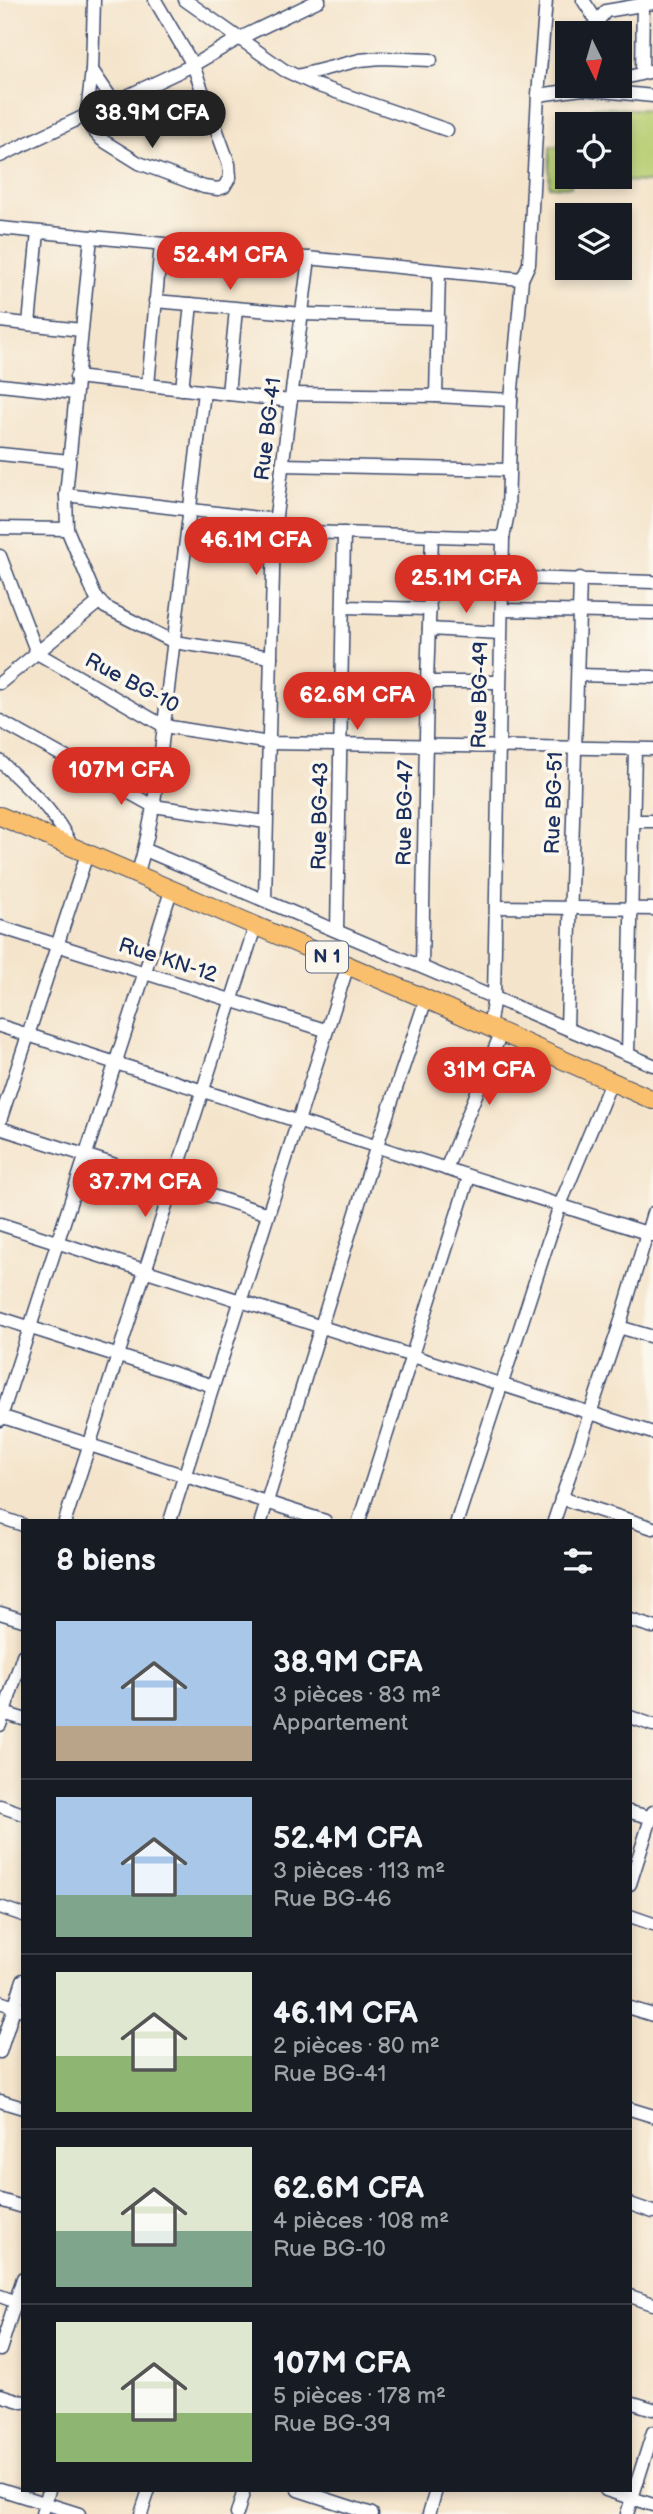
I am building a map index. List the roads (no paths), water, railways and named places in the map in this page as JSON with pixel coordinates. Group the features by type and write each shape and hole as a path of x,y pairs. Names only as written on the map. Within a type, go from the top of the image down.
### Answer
{"highway":[{"name":"N 1","path":"2,821 80,850 653,1100"}],"street":[{"path":"94,0 92,70 87,113 92,129 102,139 139,163 204,187 224,187 230,177 229,164 193,65 155,0"},
{"path":"185,0 284,70 316,85 447,131"},
{"path":"0,156 193,65 319,0"},
{"name":"Rue BG-49","path":"446,1169 495,1030 503,538 508,513 511,400 522,279 529,264 546,0"},
{"path":"583,0 596,20 610,10 646,3 648,72"},
{"path":"297,76 360,60 431,60"},
{"path":"92,70 113,101"},
{"path":"538,95 555,93"},
{"path":"632,93 653,96"},
{"path":"0,228 522,279"},
{"path":"29,324 38,232"},
{"path":"91,237 66,495 67,529 99,602 174,642 271,657"},
{"path":"148,385 161,244"},
{"name":"Rue BG-41","path":"265,899 275,526 309,258"},
{"path":"436,396 439,271"},
{"path":"155,300 303,314 438,318"},
{"path":"183,389 191,304"},
{"path":"228,394 236,309"},
{"path":"0,321 81,330"},
{"path":"76,377 204,392 291,398 436,396 511,400"},
{"path":"0,385 75,393"},
{"path":"137,876 153,806 204,392"},
{"path":"0,454 69,461"},
{"path":"282,465 509,470"},
{"path":"66,495 275,526 344,533 503,538"},
{"path":"0,528 67,529"},
{"name":"Rue BG-43","path":"337,931 344,533"},
{"name":"Rue BG-47","path":"422,966 425,746 432,536"},
{"path":"0,556 37,653"},
{"path":"430,575 653,582"},
{"name":"Rue BG-51","path":"567,1028 580,579"},
{"path":"0,683 99,602"},
{"path":"343,607 430,609"},
{"path":"502,610 653,613"},
{"path":"429,629 500,634"},
{"name":"Rue BG-10","path":"37,653 164,726 269,743 653,750"},
{"path":"578,676 653,677"},
{"path":"427,682 499,682"},
{"path":"0,721 153,806 266,822"},
{"path":"628,1054 635,749"},
{"path":"0,761 53,813 80,850 56,944 0,1121"},
{"path":"634,821 653,821"},
{"path":"145,850 653,1065"},
{"path":"171,891 0,1417 319,1519"},
{"path":"496,906 653,909"},
{"name":"Rue KN-12","path":"0,927 325,1030"},
{"path":"66,1519 255,927"},
{"path":"171,1519 348,965"},
{"path":"262,1519 376,1147 426,999"},
{"path":"0,1027 650,1234"},
{"path":"458,1519 499,1385 560,1205 611,1082"},
{"path":"0,1128 268,1214"},
{"path":"360,1519 469,1177"},
{"path":"555,1519 650,1234 653,1213"},
{"path":"0,1224 653,1433"},
{"path":"0,1318 213,1386"},
{"path":"619,1326 653,1337"},
{"path":"561,1498 625,1519"},
{"path":"0,1517 21,1524"},
{"path":"632,1521 653,1528"},
{"path":"0,1613 21,1619"},
{"path":"632,1621 653,1627"},
{"path":"21,1661 1,1717 21,1719"},
{"path":"632,1718 653,1725"},
{"path":"0,1806 21,1813"},
{"path":"632,1812 652,1816 632,1878"},
{"path":"0,1907 21,1913"},
{"path":"632,1917 653,1924"},
{"path":"0,2002 18,2008 0,2052"},
{"path":"632,2009 653,2015"},
{"path":"0,2101 21,2107"},
{"path":"632,2110 653,2116"},
{"path":"0,2200 21,2206"},
{"path":"632,2205 653,2212"},
{"path":"0,2296 19,2302 0,2350"},
{"path":"632,2297 653,2304"},
{"path":"0,2395 21,2401"},
{"path":"632,2403 653,2409"},
{"path":"627,2514 653,2432"},
{"path":"0,2489 79,2514"},
{"path":"141,2514 148,2492"},
{"path":"237,2514 243,2492"},
{"path":"304,2492 372,2514"},
{"path":"429,2514 435,2492"},
{"path":"612,2492 653,2505"}]}
